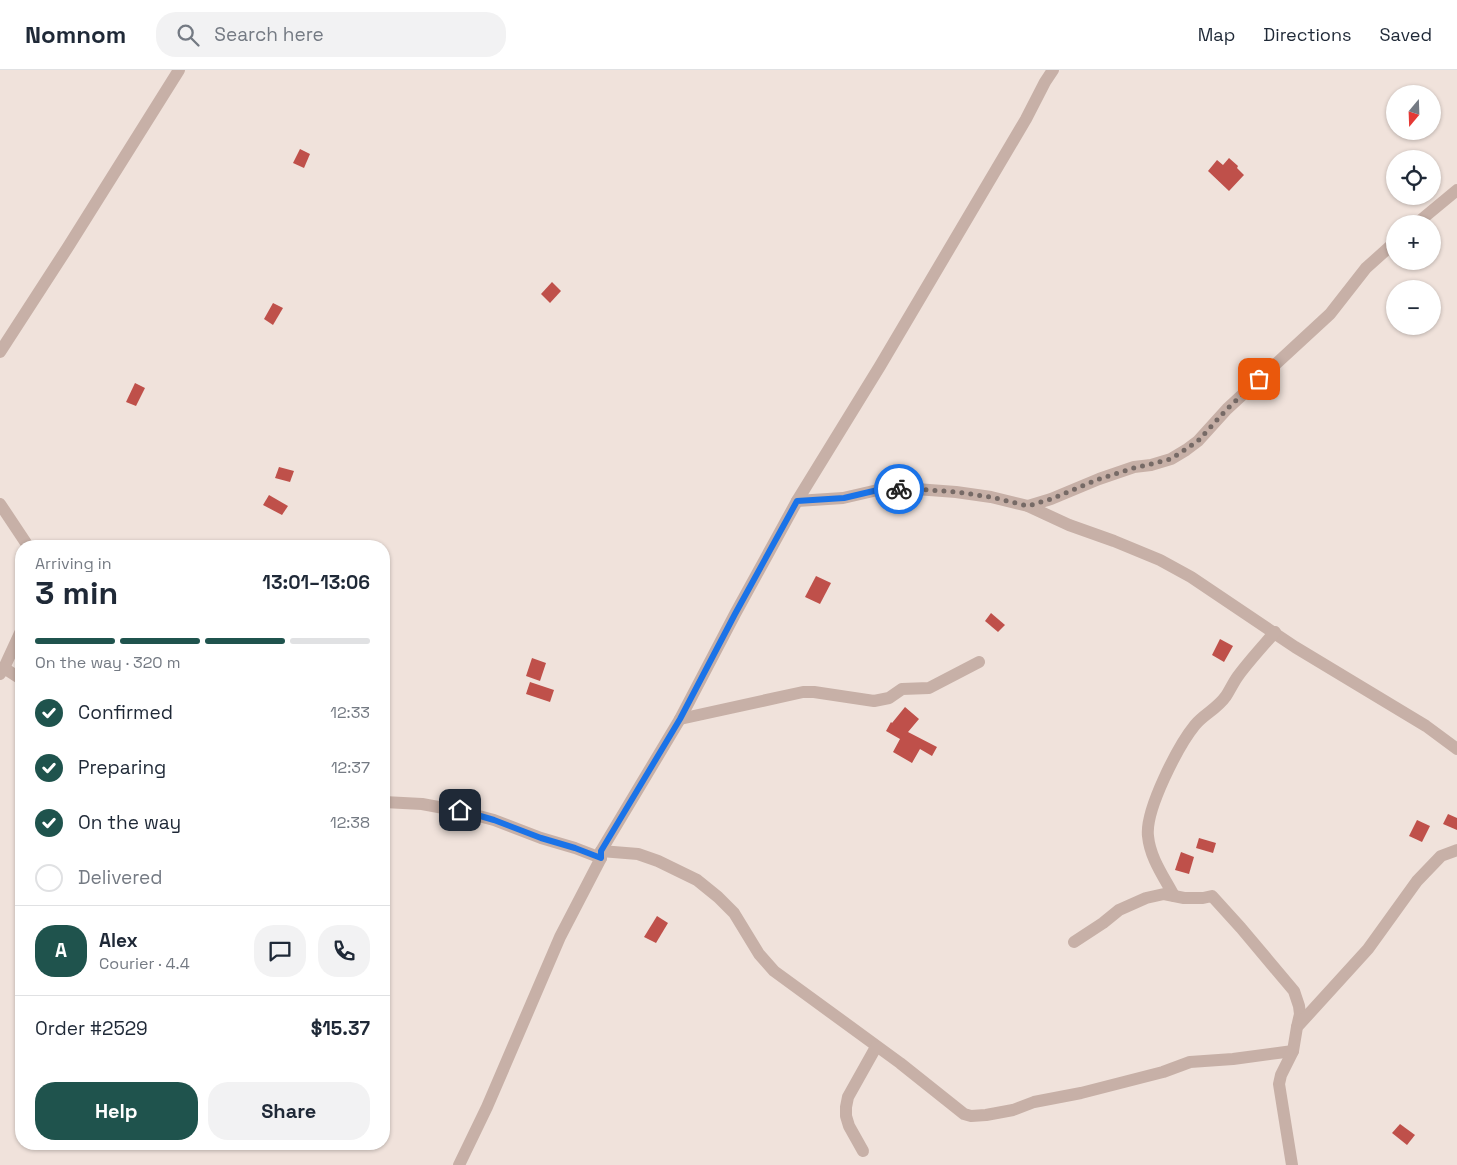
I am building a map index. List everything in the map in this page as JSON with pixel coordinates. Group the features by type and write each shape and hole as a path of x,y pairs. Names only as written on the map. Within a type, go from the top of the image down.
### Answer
{"street":[{"path":"0,352 179,70"},
{"path":"459,1165 487,1107 560,937 601,854 680,719 797,501 880,366 1053,70"},
{"path":"1427,215 1457,190"},
{"path":"1028,506 1051,499 1099,479 1171,459 1186,450 1198,441 1227,409 1330,314 1366,268 1386,250"},
{"path":"797,501 844,498 882,489 916,489 991,497 1028,506 1069,525 1160,560 1191,577 1295,647 1426,726 1457,749"},
{"path":"0,504 24,540"},
{"path":"1174,896 1150,847 1148,834 1150,816 1155,800 1172,764 1196,723 1217,707 1227,695 1238,676 1274,632"},
{"path":"15,644 2,671 15,676"},
{"path":"680,719 803,692 874,701 889,698 902,689 929,688 978,662"},
{"path":"390,802 422,804 460,810 494,820 541,838 601,854 638,854 658,860 696,880 734,913 760,954 774,971 900,1062 959,1110 971,1116 1013,1110 1034,1102 1162,1072 1190,1062 1234,1060 1293,1051"},
{"path":"1297,1027 1368,949 1417,881 1440,856 1457,850"},
{"path":"1074,942 1119,910 1146,898 1164,894 1184,898 1213,897 1294,991 1299,1006 1300,1014 1293,1051 1281,1075 1279,1084 1292,1165"},
{"path":"863,1150 849,1126 846,1107 848,1097 876,1046"}],"building":[{"path":"300,149 310,154 304,168 293,163"},
{"path":"1229,158 1244,175 1229,191 1208,171 1217,160 1223,165"},
{"path":"552,282 561,291 550,303 541,294"},
{"path":"273,303 283,308 273,325 264,319"},
{"path":"135,383 145,388 136,406 126,402"},
{"path":"279,467 294,471 290,482 275,478"},
{"path":"269,495 288,506 282,515 263,505"},
{"path":"816,576 831,583 820,604 805,597"},
{"path":"991,613 1005,625 998,632 985,621"},
{"path":"1220,639 1233,646 1224,662 1212,655"},
{"path":"532,658 546,663 540,681 526,676"},
{"path":"530,682 554,690 550,702 526,694"},
{"path":"905,707 919,719 908,732 937,747 932,756 920,749 912,763 893,752 900,739 886,731 891,722"},
{"path":"1448,814 1457,818 1457,830 1443,824"},
{"path":"1417,820 1430,826 1422,842 1409,836"},
{"path":"1199,838 1216,843 1213,853 1196,848"},
{"path":"1181,852 1194,857 1189,874 1175,870"},
{"path":"657,916 668,923 656,943 644,937"},
{"path":"1400,1124 1415,1135 1407,1145 1392,1133"}],"way so far":[{"path":"899,489 956,492 991,497 1028,506 1051,499 1099,479 1171,459 1198,441 1227,409 1259,379"}],"route":[{"path":"460,810 601,858 601,851 680,719 797,501 844,498 882,489 899,489"}]}
